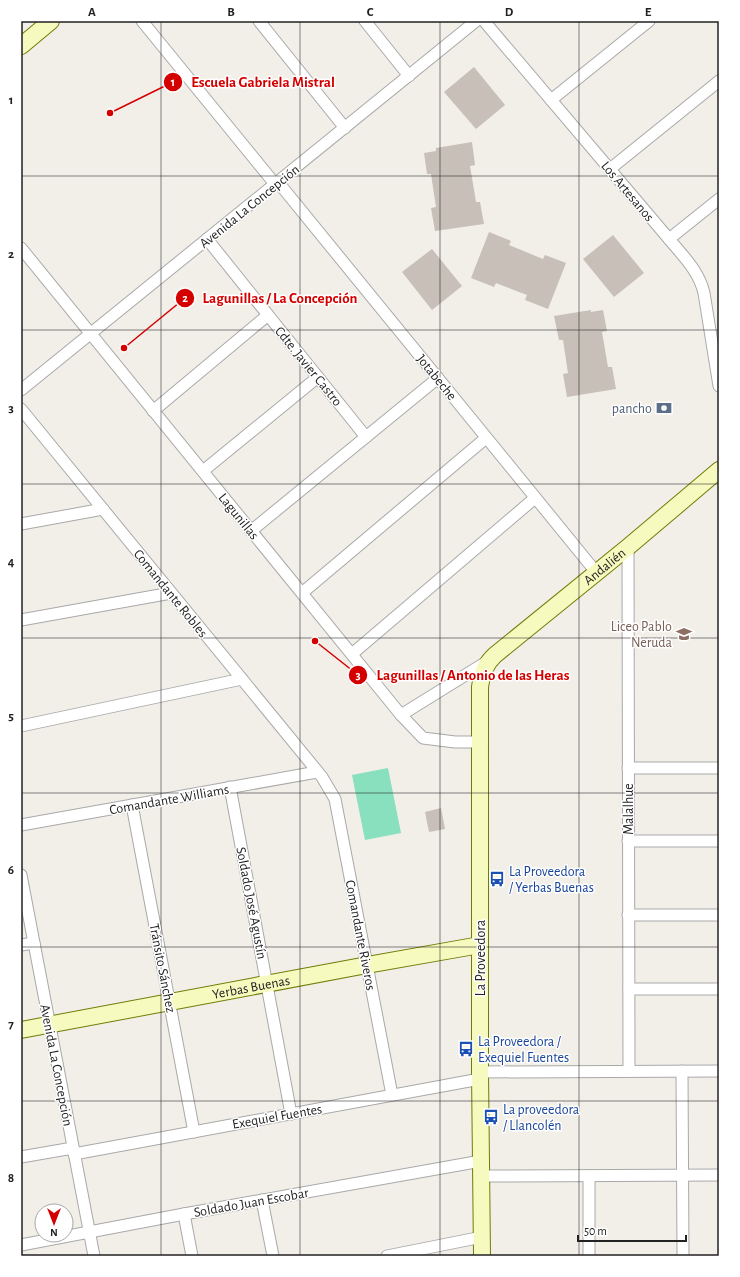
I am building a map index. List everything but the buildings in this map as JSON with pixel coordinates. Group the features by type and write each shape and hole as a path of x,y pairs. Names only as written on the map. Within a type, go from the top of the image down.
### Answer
{"street":[{"name":"Jotabeche","path":"142,21 438,378 596,572"},
{"path":"259,21 345,128"},
{"path":"364,21 409,76"},
{"name":"Avenida La Concepción","path":"21,390 476,21"},
{"name":"Los Artesanos","path":"484,21 692,266 700,280 715,325 719,386"},
{"path":"551,100 649,21"},
{"path":"21,46 48,22"},
{"path":"610,169 719,80"},
{"path":"669,239 719,199"},
{"name":"Cdte. Javier Castro","path":"207,239 366,437"},
{"name":"Lagunillas","path":"21,248 401,715 423,738 455,742 480,742"},
{"path":"153,411 268,315"},
{"path":"203,472 318,377"},
{"path":"251,531 438,378"},
{"name":"Comandante Robles","path":"21,409 320,775"},
{"path":"302,593 486,438"},
{"name":"Andalién","path":"488,661 628,547 719,470"},
{"path":"352,654 535,498"},
{"path":"21,524 103,509"},
{"name":"Malalhue","path":"628,547 629,1072"},
{"path":"21,620 171,593"},
{"path":"401,715 488,661"},
{"name":"La Proveedora","path":"482,1256 480,1076 480,687 482,673 488,661"},
{"path":"21,726 242,679"},
{"path":"628,768 719,768"},
{"name":"Comandante Williams","path":"21,825 230,788 320,775"},
{"name":"Comandante Riveros","path":"320,775 335,799 392,1095"},
{"name":"Soldado José Agustín","path":"230,788 291,1114"},
{"name":"Tránsito Sánchez","path":"132,805 194,1132"},
{"path":"628,841 719,842"},
{"name":"Avenida La Concepción","path":"21,875 94,1256"},
{"path":"628,915 719,915"},
{"path":"21,945 34,943"},
{"name":"Yerbas Buenas","path":"21,1030 480,944"},
{"path":"628,989 719,989"},
{"name":"Exequiel Fuentes","path":"21,1157 74,1151 194,1132 392,1095 480,1076 719,1071"},
{"path":"682,1072 683,1256"},
{"name":"Soldado Juan Escobar","path":"21,1245 262,1200 481,1169 589,1176 719,1175"},
{"path":"589,1176 589,1256"},
{"path":"262,1200 273,1256"},
{"path":"184,1214 192,1256"},
{"path":"387,1256 482,1237"}],"green space":[{"path":"388,768 401,833 365,840 352,775"}],"place":[{"name":"Escuela Gabriela Mistral","path":"110,113"},
{"name":"Lagunillas / La Concepción","path":"124,348"},
{"name":"pancho","path":"664,408"},
{"name":"Liceo Pablo Neruda","path":"684,634"},
{"name":"Lagunillas / Antonio de las Heras","path":"315,641"},
{"name":"La Proveedora / Yerbas Buenas","path":"497,879"},
{"name":"La Proveedora / Exequiel Fuentes","path":"466,1049"},
{"name":"La proveedora / Llancolén","path":"491,1117"}]}
